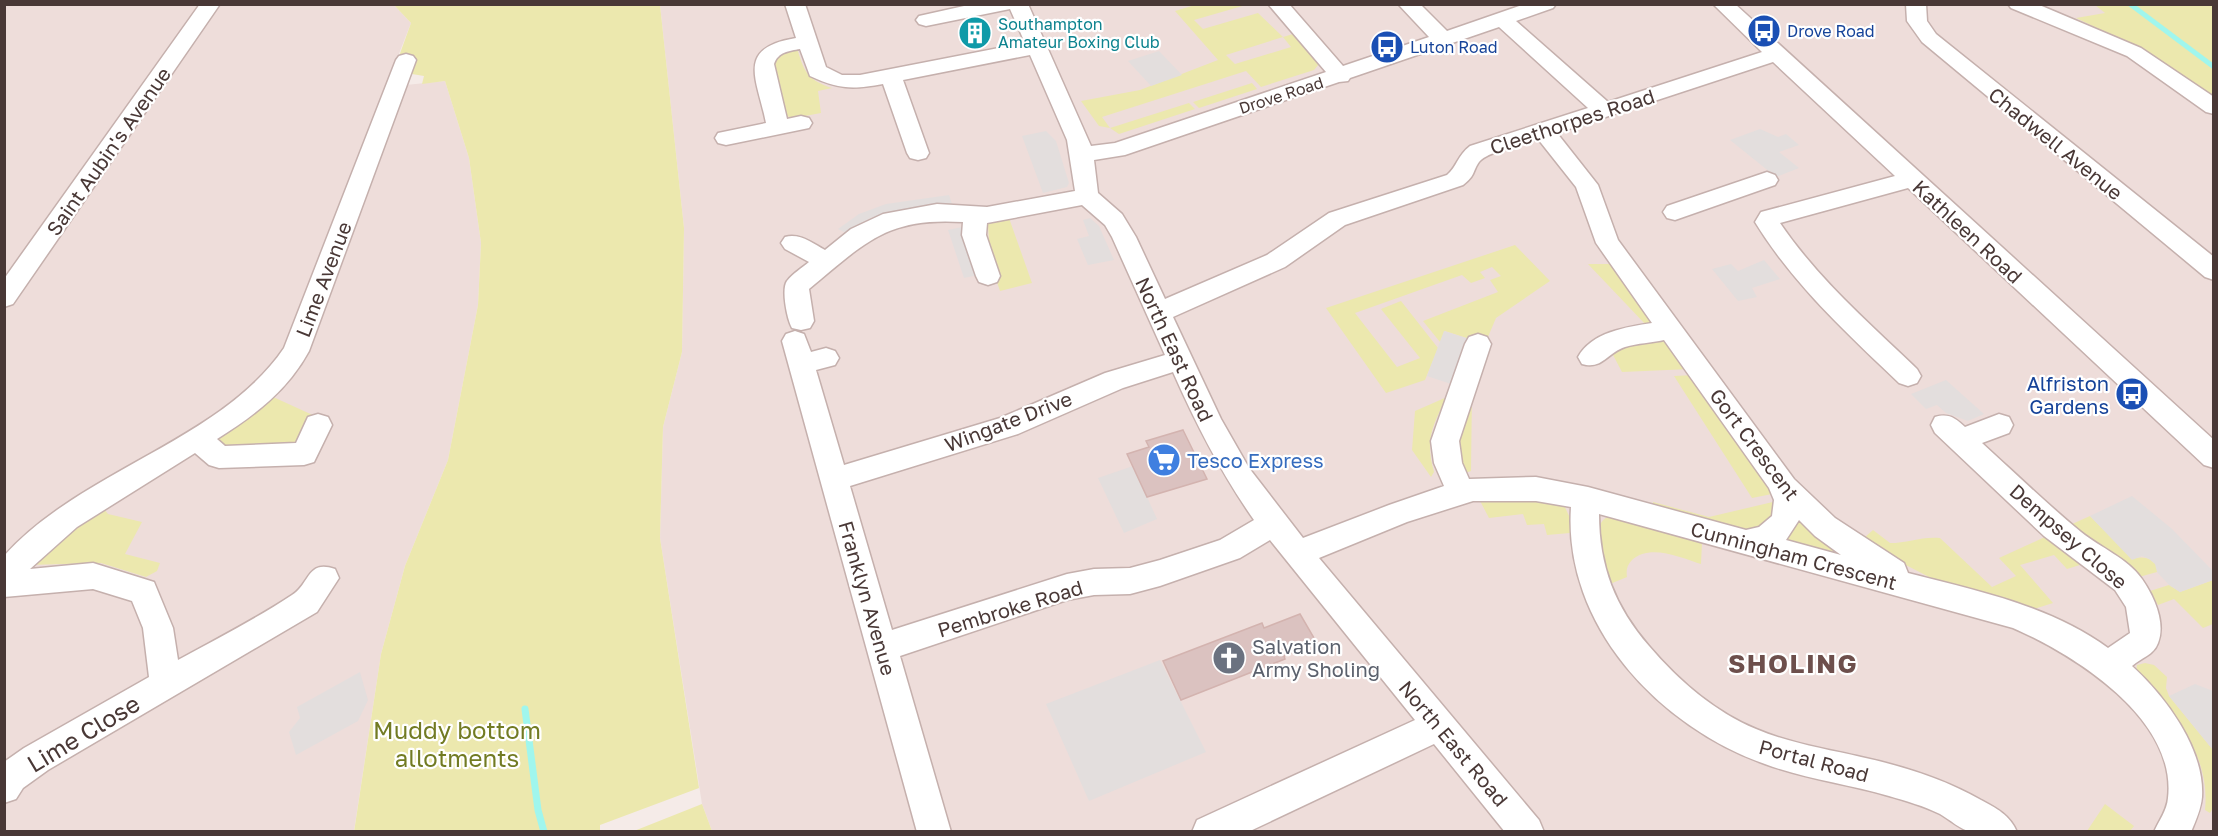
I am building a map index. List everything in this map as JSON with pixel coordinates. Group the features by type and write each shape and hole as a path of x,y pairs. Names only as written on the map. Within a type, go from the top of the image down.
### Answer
{"street":[{"name":"Saint Aubin's Avenue","path":"4,298 210,4"},
{"path":"795,4 814,67 825,77 852,83 1037,47"},
{"path":"925,17 1005,4"},
{"path":"794,243 826,261 859,235 884,222 937,212 976,214 1010,212 1086,196 1082,154 1078,140 1018,4"},
{"path":"1278,4 1341,76"},
{"path":"1408,4 1444,40"},
{"name":"Drove Road","path":"1082,154 1112,151 1341,76 1546,4"},
{"name":"Kathleen Road","path":"1723,4 2214,457"},
{"name":"Chadwell Avenue","path":"1916,4 1917,21 1929,39 2214,271"},
{"path":"2018,4 2134,52 2214,107"},
{"path":"1503,19 1604,110"},
{"path":"778,127 764,61 775,48 806,42"},
{"name":"Cleethorpes Road","path":"1158,313 1276,261 1337,219 1455,180 1464,173 1468,159 1478,151 1776,54"},
{"name":"Lime Avenue","path":"4,577 30,547 69,516 197,438 256,397 282,372 292,358 408,75"},
{"path":"891,77 918,153"},
{"path":"726,138 801,123"},
{"name":"Gort Crescent","path":"1543,130 1587,185 1603,236 1780,482 1813,516 1854,548 1904,577 1947,596"},
{"path":"1731,192 1754,210 1769,218 1913,179"},
{"path":"1675,212 1767,180"},
{"name":"North East Road","path":"1086,196 1101,207 1117,224 1223,449 1273,523 1527,831"},
{"path":"976,214 974,235 988,276"},
{"path":"1769,218 1767,227 1789,255 1831,302 1908,376"},
{"name":"Franklyn Avenue","path":"826,261 796,286 806,346 834,480 934,831"},
{"path":"1591,357 1608,343 1670,330"},
{"path":"1461,492 1448,463 1445,441 1478,344"},
{"name":"Wingate Drive","path":"834,480 1008,426 1114,380 1180,360"},
{"path":"197,438 219,457 304,454 318,425"},
{"name":"Dempsey Close","path":"1999,425 1953,432 2076,545 2118,572 2131,588 2145,618 2147,631 2144,641 2125,652 2109,667"},
{"path":"1743,542 1767,539 1784,520 1788,499 1780,482"},
{"name":"Cunningham Crescent","path":"1298,553 1361,526 1461,492 1518,487 1586,499 1947,596 2033,622 2062,636 2109,667 2151,709 2176,752 2186,780 2183,828"},
{"name":"Portal Road","path":"1586,499 1587,551 1594,584 1605,608 1636,654 1688,703 1723,729 1751,743 1795,758 1873,775 1920,789 1959,806 2000,831"},
{"name":"Pembroke Road","path":"881,648 1067,587 1094,582 1130,581 1160,573 1230,549 1273,523"},
{"path":"4,584 93,576 142,591 158,628 166,684"},
{"name":"Lime Close","path":"4,787 11,777 36,759 306,603 324,578"},
{"path":"1209,831 1439,725"}],"shaded area":[{"path":"2095,4 2213,100 2213,831 712,831 702,804 660,538 663,427 682,352 684,228 660,5"},
{"path":"5,5 394,5 411,23 386,87 445,81 469,158 481,243 478,305 448,460 405,566 381,654 354,831 5,832"},
{"path":"1159,51 1182,75 1151,86 1128,61"},
{"path":"1760,129 1778,137 1786,134 1799,145 1779,152 1799,168 1776,177 1730,140"},
{"path":"1046,131 1056,141 1069,183 1067,187 1043,193 1022,136"},
{"path":"949,195 952,204 934,204 880,215 870,218 846,233 838,229 859,214 886,204"},
{"path":"1090,218 1099,226 1114,260 1088,265 1077,239 1089,236 1083,220"},
{"path":"962,227 978,275 964,278 948,230"},
{"path":"1764,260 1780,279 1752,288 1757,297 1738,301 1712,269 1731,264 1738,271"},
{"path":"1444,331 1485,344 1469,390 1427,376"},
{"path":"1946,380 1984,414 1968,421 1946,413 1937,405 1926,409 1911,394"},
{"path":"1133,466 1157,519 1124,533 1098,478"},
{"path":"2132,496 2172,529 2213,571 2213,580 2180,592 2169,585 2149,559 2142,556 2132,560 2090,516"},
{"path":"1160,660 1206,752 1089,801 1046,704"},
{"path":"360,672 368,700 358,721 296,755 289,732 300,718 297,707"},
{"path":"2195,684 2213,691 2213,750 2169,696"}],"green space":[{"name":"Muddy bottom allotments","path":"394,5 660,5 684,228 682,352 663,427 660,538 699,788 600,825 600,831 354,832 381,654 405,566 448,460 478,305 481,243 469,158 445,81 422,84 424,76 412,74 398,59 411,23"},
{"path":"1195,5 1246,5 1194,20 1203,29 1258,13 1283,37 1293,34 1319,64 1314,70 1261,87 1246,71 1102,117 1110,128 1099,126 1081,101 1140,90 1218,60 1175,11","holes":["1283,37 1291,47 1235,64 1226,55"]},
{"path":"2095,5 2213,5 2213,100 2147,52 2076,18 2105,13"},
{"path":"794,49 798,51 809,75 832,88 818,91 821,113 794,118 782,115 772,64 777,54"},
{"path":"1252,83 1257,89 1199,108 1193,102"},
{"path":"1189,103 1195,109 1119,134 1110,128"},
{"path":"1009,218 1032,283 1000,291 984,243 989,242 988,224"},
{"path":"1515,245 1550,281 1496,318 1485,344 1445,331 1440,342 1423,321 1498,292 1490,280 1501,276 1492,267 1480,272 1485,278 1471,283 1462,275 1355,313 1397,367 1420,358 1381,309 1401,301 1438,348 1425,380 1386,393 1326,308"},
{"path":"1588,264 1616,264 1653,323 1646,325"},
{"path":"1664,338 1690,369 1622,372 1612,353 1612,348"},
{"path":"1695,375 1777,493 1752,498 1674,376"},
{"path":"1472,390 1471,471 1462,474 1454,445"},
{"path":"271,396 317,417 298,444 228,451 217,444 218,435"},
{"path":"1447,397 1437,416 1430,442 1434,472 1431,477 1412,450 1415,411"},
{"path":"1523,497 1564,505 1570,518 1570,533 1547,535 1544,524 1527,525 1523,514 1489,518 1479,499"},
{"path":"1777,501 1769,520 1755,528 1740,530 1653,508 1653,502 1709,517"},
{"path":"101,505 108,514 142,522 125,554 160,563 157,571 146,577 101,563 27,565"},
{"path":"1611,516 1702,542 1701,564 1666,553 1648,553 1639,555 1630,562 1627,577 1610,584 1598,535 1604,520"},
{"path":"2090,516 2132,559 2150,559 2158,567 2157,572 2139,577 2070,525"},
{"path":"1800,519 1840,554 1833,556 1790,543 1786,539 1797,520"},
{"path":"1873,530 1890,543 1940,538 1992,587 2016,576 1999,558 2047,536 2083,564 2067,569 2054,555 2020,565 2053,603 2034,609 1929,577 1902,563 1864,538"},
{"path":"2213,580 2213,624 2203,628 2174,599 2158,605 2150,591 2169,585 2180,592"},
{"path":"2145,663 2154,665 2167,677 2166,688 2169,696 2213,750 2213,808 2210,813 2205,810 2202,769 2195,751 2175,717 2136,671 2137,665"},
{"path":"702,804 712,831 634,831"},
{"path":"2105,804 2134,826 2130,831 2087,831"}],"building":[{"name":"Tesco Express","path":"1183,430 1207,479 1147,497 1127,454 1149,447 1146,441"},
{"name":"Salvation Army Sholing","path":"1300,614 1317,643 1284,656 1285,659 1181,700 1163,661 1262,623 1264,628"}],"waterway":[{"path":"2130,4 2214,67"},
{"path":"525,709 538,810 544,832"}],"place":[{"name":"Drove Road","path":"1764,31"},
{"name":"Southampton Amateur Boxing Club","path":"975,33"},
{"name":"Luton Road","path":"1387,47"},
{"name":"Alfriston Gardens","path":"2132,394"},
{"name":"Tesco Express","path":"1164,460"},
{"name":"Salvation Army Sholing","path":"1229,658"}],"district":[{"name":"SHOLING","path":"1793,663"}]}
